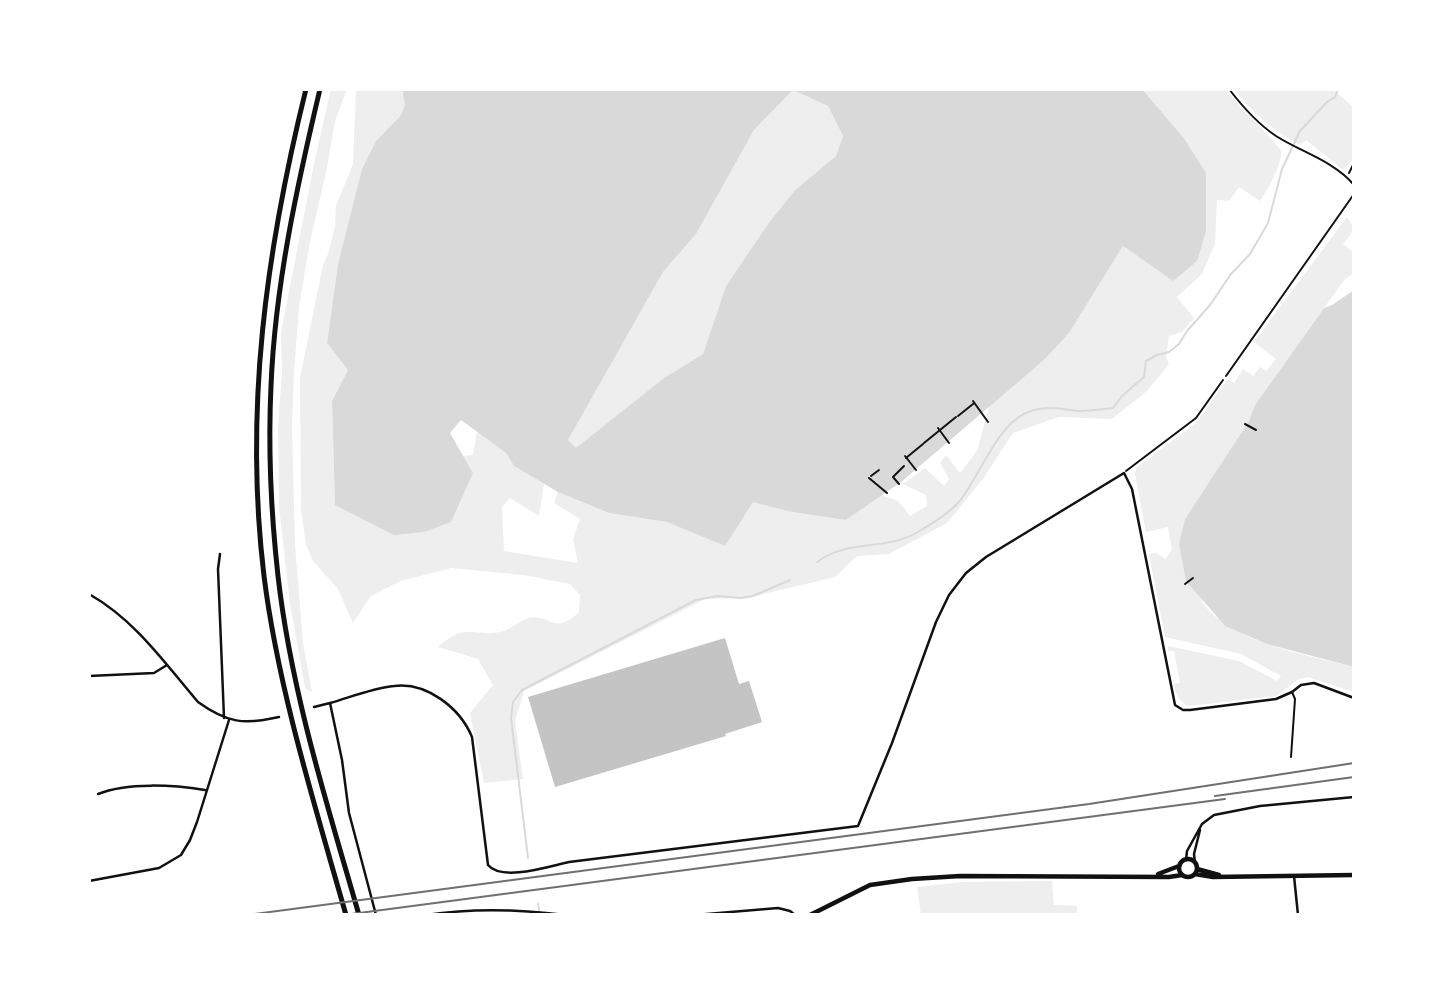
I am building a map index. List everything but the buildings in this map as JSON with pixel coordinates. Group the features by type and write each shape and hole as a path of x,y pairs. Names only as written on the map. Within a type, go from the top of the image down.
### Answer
{"highway":[{"path":"306,89 288,161 264,297 256,438 258,515 274,641 346,915"},
{"path":"320,89 292,213 275,336 270,438 278,577 300,698 359,915"}],"main road":[{"path":"1152,876 1180,866 1186,860 1196,869 1223,876 1354,875"},
{"path":"1180,866 1182,875"},
{"path":"810,915 870,886 912,879 960,876 1189,877 1196,869"}],"street":[{"path":"314,707 397,685 428,693 455,710 467,726 475,750 488,865 497,872 522,872 569,862 858,826 949,594 966,573 986,557 1124,472 1132,489 1175,705 1183,710 1190,710 1276,699 1301,685 1314,683 1354,698"},
{"path":"220,554 218,569 224,718"},
{"path":"89,594 108,605 139,631 198,702 229,720 251,722 279,717"},
{"path":"89,676 154,673 167,666"},
{"path":"330,703 342,760 349,813 376,915"},
{"path":"89,881 150,870 172,862 181,855 190,840 229,720"},
{"path":"98,794 112,788 180,786 205,790"},
{"path":"1186,860 1187,851 1209,817 1260,806 1354,797"},
{"path":"1196,869 1194,854 1202,824"},
{"path":"1294,875 1298,915"},
{"path":"695,915 778,908 795,915"},
{"path":"426,915 455,910 492,909 565,915"}],"lane":[{"path":"1229,89 1273,134 1347,176 1354,185"},
{"path":"1226,376 1354,194"},
{"path":"1291,757 1295,699 1292,692"}],"path":[{"path":"1347,176 1354,163"},
{"path":"1124,472 1196,418 1226,376"},
{"path":"916,470 906,457 935,436 939,429 969,409 974,402 988,422"},
{"path":"1245,424 1256,430"},
{"path":"939,429 949,443"},
{"path":"899,484 893,477 904,466"},
{"path":"879,470 870,477 887,493"},
{"path":"1185,584 1193,578"}],"shaded area":[{"path":"331,89 347,89 335,121 299,307 292,425 295,545 303,643 312,692 305,688 290,604 279,507 278,425 282,374 281,332"},
{"path":"356,89 402,89 405,106 401,115 376,141 362,169 338,264 327,343 348,370 332,401 335,505 473,473 463,456 473,455 477,432 506,453 514,466 544,484 539,516 510,498 502,507 504,551 578,563 573,539 580,519 554,503 558,492 609,513 667,522 725,546 752,501 792,512 846,520 881,495 898,501 910,516 927,506 926,495 903,484 925,468 944,486 949,479 940,463 946,455 960,473 977,451 990,404 1044,360 1069,333 1123,246 1173,281 1183,137 1142,89 1225,89 1279,147 1281,156 1267,191 1260,201 1239,187 1229,201 1217,200 1215,244 1202,274 1177,297 1194,318 1182,332 1169,336 1166,356 1169,364 1147,391 1112,419 1059,417 1013,433 983,479 947,523 889,554 857,556 835,577 747,598 705,599 524,691 515,721 523,779 484,783 470,713 493,685 478,659 438,647 457,634 504,631 529,618 564,622 579,612 580,595 570,584 524,575 451,568 401,581 382,590 370,597 353,623 338,589 313,561 306,545 301,511 300,378 323,265 335,226 336,206 353,164"},
{"path":"402,89 1142,89 1183,137 1206,173 1206,231 1197,261 1173,281 1123,246 1069,333 1044,360 901,482 846,520 792,512 753,502 725,546 667,522 609,513 558,492 514,466 506,453 461,420 450,433 473,473 451,522 424,532 394,535 335,505 332,401 348,370 327,343 338,264 362,169 376,141 401,115 405,105","holes":["793,90 828,106 843,136 836,156 795,190 726,286 703,354 664,378 576,448 568,440 663,272 696,234 754,130"]},
{"path":"1234,89 1338,89 1336,92 1354,108 1354,158 1343,170 1306,140 1300,145 1272,127 1256,114"},
{"path":"793,90 828,106 843,136 836,156 795,190 726,286 703,354 664,378 576,449 568,440 663,272 696,234 754,130"},
{"path":"1347,217 1352,231 1343,244 1354,253 1354,273 1345,279 1255,405 1249,421 1185,519 1201,597 1215,616 1232,628 1272,646 1354,667 1354,692 1308,677 1299,679 1276,696 1189,706 1180,700 1176,692 1174,684 1180,683 1174,651 1168,651 1168,646 1239,661 1277,681 1281,676 1241,654 1165,637 1149,554 1157,553 1165,559 1172,550 1168,527 1146,532 1136,468 1194,425 1228,379 1234,383 1243,369 1253,376 1260,367 1266,371 1276,359 1254,342"},
{"path":"1354,290 1354,667 1267,644 1225,626 1186,581 1179,544 1185,519 1249,421 1255,405 1324,308"},
{"path":"1052,881 1054,905 1077,906 1077,915 921,915 917,887 963,882"}],"waterway":[{"path":"817,562 841,550 906,538 944,516 966,493 1000,437 1021,416 1043,408 1080,411 1113,408 1122,396 1144,377 1146,361 1169,352 1179,344 1231,274 1250,254 1268,223 1282,169 1300,131 1335,97 1338,89"},
{"path":"528,858 511,718 513,702 522,690 696,600 717,596 753,596 790,580"},
{"path":"538,904 540,915"}],"railway":[{"path":"247,915 1089,804 1354,763"},
{"path":"1215,796 1354,777"},
{"path":"344,915 1225,799"}]}
